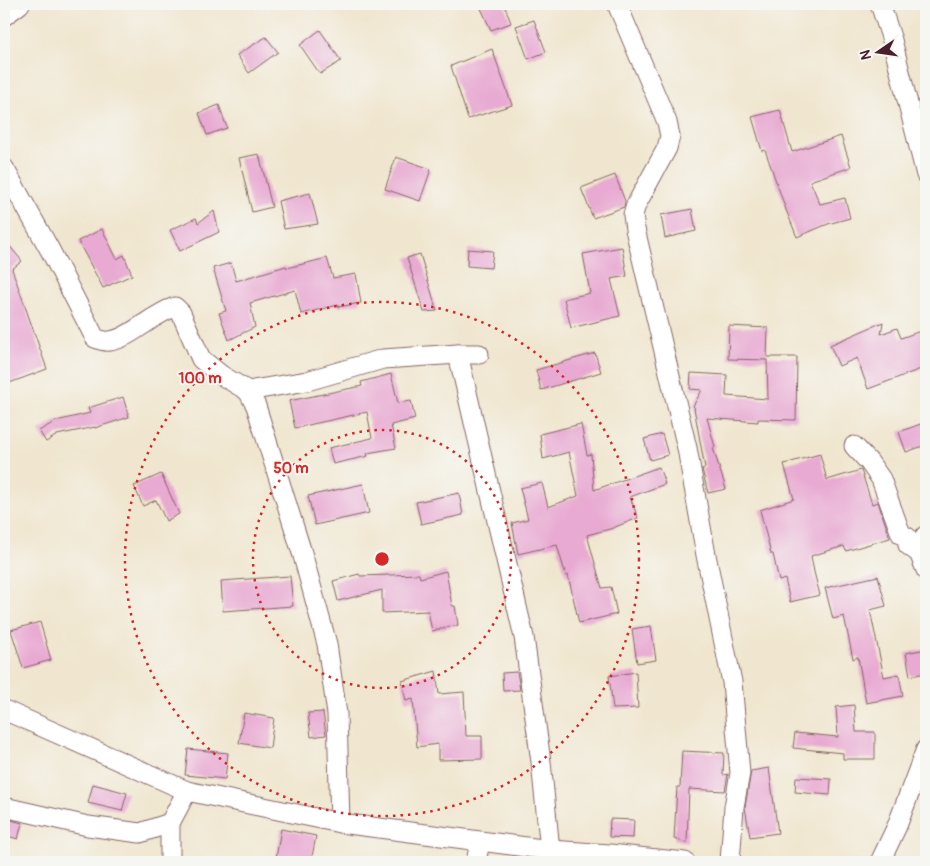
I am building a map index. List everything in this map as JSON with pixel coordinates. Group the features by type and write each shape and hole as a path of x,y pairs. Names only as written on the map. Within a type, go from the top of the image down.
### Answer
{"street":[{"path":"4,16 20,4"},
{"path":"617,4 667,122 670,136 667,148 636,205 634,215 635,229 687,448 706,555 732,682 740,773 734,807 730,862"},
{"path":"880,4 892,40 926,175"},
{"path":"4,168 50,250 94,338 103,342 119,338 165,310 174,307 181,313 201,359 221,375 248,391 256,406 303,556 327,644 337,714 340,823"},
{"path":"458,354 524,637 541,762 550,850"},
{"path":"248,391 306,381 383,359 479,354"},
{"path":"854,446 881,479 901,534 908,537 908,545 919,553 926,570"},
{"path":"919,553 921,541 926,535"},
{"path":"4,710 187,791 340,823 550,850 685,862"},
{"path":"880,862 897,826 926,748"},
{"path":"170,862 170,823 187,791"},
{"path":"4,807 88,826 140,833 170,823"},
{"path":"476,862 480,842"}],"building":[{"path":"479,4 504,4 511,23 491,30"},
{"path":"534,20 546,52 528,59 516,26"},
{"path":"320,30 341,61 320,74 300,45"},
{"path":"266,37 278,52 249,73 237,55"},
{"path":"492,49 512,105 468,119 451,66"},
{"path":"219,105 227,128 207,135 199,113"},
{"path":"780,110 792,152 841,136 851,167 810,181 820,204 845,198 850,218 828,224 797,237 765,150 762,151 752,117"},
{"path":"259,154 272,207 252,212 239,158"},
{"path":"396,157 431,169 420,201 385,189"},
{"path":"615,175 625,201 624,207 593,218 581,188"},
{"path":"310,193 318,224 284,229 278,201"},
{"path":"692,209 696,231 665,238 661,215"},
{"path":"214,211 219,232 180,251 170,230 196,218 198,223"},
{"path":"102,229 117,259 124,255 132,275 103,288 78,241"},
{"path":"4,239 22,261 12,269 47,369 4,385"},
{"path":"622,247 627,276 611,279 620,316 571,328 564,299 590,293 583,254"},
{"path":"468,249 493,251 491,268 467,266"},
{"path":"420,254 437,311 424,312 407,258"},
{"path":"327,258 333,278 356,274 361,303 338,307 338,305 301,314 295,290 250,303 255,327 229,340 219,313 226,311 213,268 231,263 236,281 286,266 287,268"},
{"path":"883,322 881,334 897,328 901,338 926,329 926,367 868,389 857,358 839,366 830,345"},
{"path":"729,326 768,328 767,357 797,357 796,420 758,419 758,422 707,418 715,447 713,448 726,489 708,493 702,469 705,468 695,408 693,406 702,390 690,389 691,373 727,375 726,396 768,399 767,360 728,359"},
{"path":"595,353 601,372 541,390 536,370"},
{"path":"391,374 398,403 411,401 415,419 391,425 396,448 367,453 368,456 333,464 329,448 372,438 367,412 295,428 289,401 362,386 361,382"},
{"path":"123,397 129,417 95,428 57,435 46,442 39,431 56,421 90,413 88,408"},
{"path":"926,422 926,445 906,452 899,432"},
{"path":"581,424 587,455 591,454 594,490 659,467 665,484 630,497 638,518 610,529 587,535 602,588 611,587 617,614 579,623 568,575 566,576 557,545 518,554 512,523 528,519 520,488 542,483 548,507 578,496 569,452 543,459 540,434"},
{"path":"662,434 668,455 650,460 644,439"},
{"path":"820,454 827,480 861,470 872,504 878,502 890,538 846,551 844,546 811,556 820,595 790,602 785,579 779,581 760,510 794,499 784,464"},
{"path":"161,474 179,514 166,521 156,500 143,506 134,486"},
{"path":"363,484 369,513 315,525 308,496"},
{"path":"459,493 463,515 421,524 416,502"},
{"path":"446,571 452,606 455,606 458,625 432,631 428,611 382,613 382,590 338,601 333,581 359,574 360,576 419,574 420,578"},
{"path":"290,576 293,606 223,611 221,581"},
{"path":"878,576 886,606 870,610 884,677 899,674 903,696 866,703 858,657 853,659 844,616 833,619 825,588"},
{"path":"40,622 51,660 23,668 11,630"},
{"path":"651,626 656,660 637,663 632,629"},
{"path":"926,649 926,673 910,676 906,653"},
{"path":"436,671 439,694 464,692 466,736 482,736 482,759 438,760 438,744 417,747 413,699 406,701 402,681"},
{"path":"517,672 520,690 503,691 502,673"},
{"path":"636,672 638,708 613,709 609,676"},
{"path":"854,705 856,732 875,732 875,759 843,759 843,753 793,748 795,733 838,737 836,707"},
{"path":"323,712 326,735 311,737 308,713"},
{"path":"244,713 274,718 270,748 239,743"},
{"path":"188,749 228,753 225,779 185,775"},
{"path":"682,751 724,753 723,775 728,774 725,791 689,789 687,843 674,839 677,787 680,787"},
{"path":"769,768 778,833 750,837 745,807 751,771"},
{"path":"796,777 831,779 830,795 795,792"},
{"path":"93,784 127,793 122,811 88,803"},
{"path":"4,818 22,823 18,839 4,835"},
{"path":"610,819 634,820 633,838 609,837"},
{"path":"281,829 316,836 311,862 276,858"}]}
